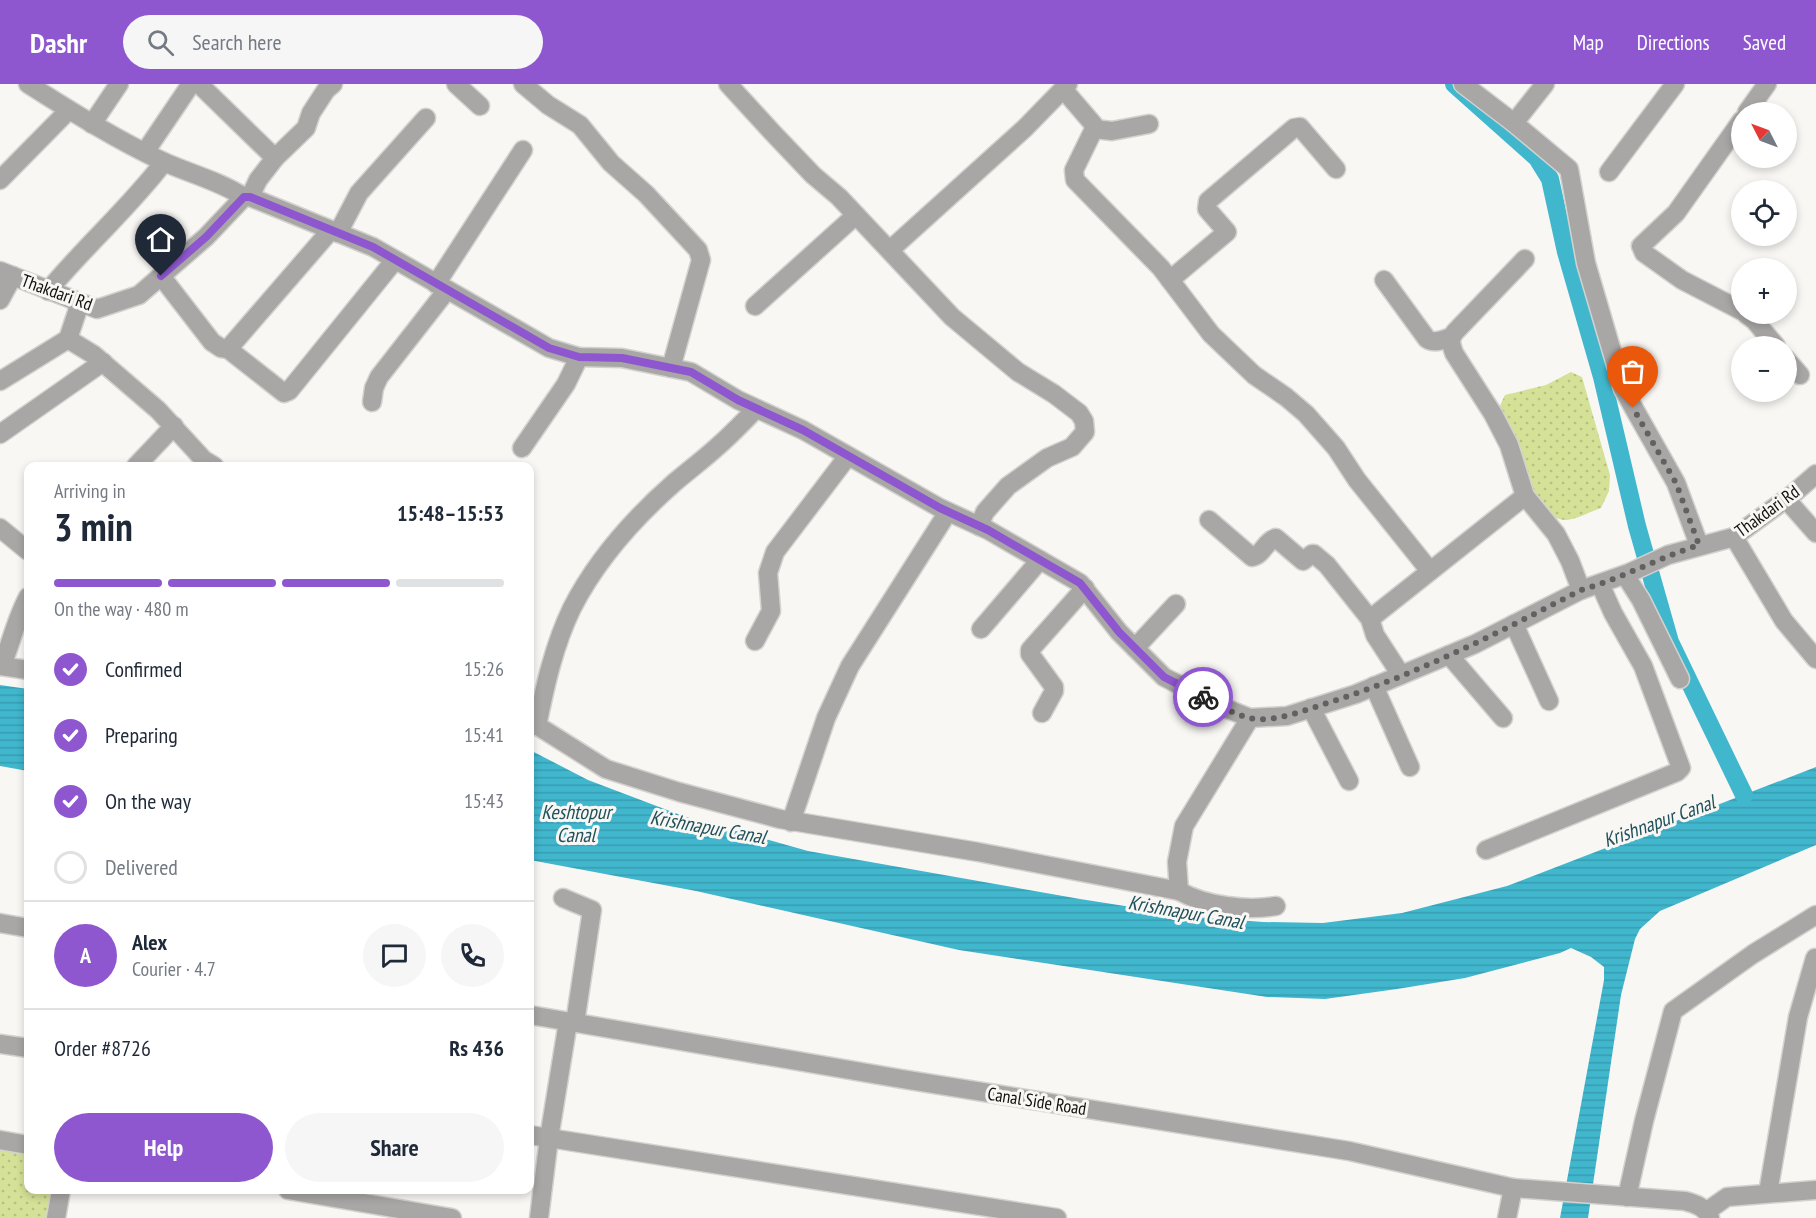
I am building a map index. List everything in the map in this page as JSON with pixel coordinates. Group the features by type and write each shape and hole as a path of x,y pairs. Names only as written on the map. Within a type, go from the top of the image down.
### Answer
{"street":[{"path":"92,124 119,84"},
{"path":"145,152 191,84"},
{"path":"199,84 275,158"},
{"path":"456,84 480,106"},
{"path":"523,84 548,105 580,125 611,163 646,194 698,250 701,260 671,368"},
{"path":"728,84 952,317 1018,372 1054,394 1079,413 1084,421 1085,432 1072,447 1047,458 1008,486 985,512 979,526"},
{"path":"1463,84 1569,169 1586,263 1623,389 1671,474 1699,545"},
{"path":"1514,123 1545,84"},
{"path":"1609,172 1675,84"},
{"path":"1754,102 1767,84"},
{"path":"39,87 92,124 165,162 247,197 275,158 306,128 324,86"},
{"path":"890,250 1025,128 1066,87 1094,125 1074,170 1075,180 1161,268 1211,334 1254,375 1306,414 1336,448 1357,480 1430,571"},
{"path":"0,180 69,110"},
{"path":"228,350 334,232 359,193 426,118"},
{"path":"1094,129 1112,131 1149,124"},
{"path":"1170,280 1227,232 1207,209 1208,201 1294,128 1300,127 1336,169"},
{"path":"1731,136 1676,213 1641,246 1644,253 1682,280 1731,305"},
{"path":"372,402 374,388 442,287 523,150"},
{"path":"48,291 74,259 142,190 165,162"},
{"name":"Thakdari Rd","path":"7,274 97,309 139,295 206,237 247,197 373,247 549,348 579,357 622,358 691,372 756,409 803,430 948,512 979,526 1040,560 1085,588 1119,632 1164,677 1250,718 1287,716 1374,686 1449,655 1581,590 1627,574 1668,555 1734,537 1816,474"},
{"path":"755,306 856,215"},
{"path":"1384,280 1427,339 1436,342 1451,337 1525,259"},
{"path":"161,276 212,342 228,350 286,393 395,260"},
{"path":"0,300 7,274"},
{"path":"0,381 68,339 78,302"},
{"path":"1757,324 1768,336"},
{"path":"1451,337 1454,353 1493,414 1509,445 1524,496 1556,534 1581,590"},
{"path":"68,339 103,362 174,426 206,462"},
{"path":"522,448 566,384 579,357"},
{"path":"0,434 103,362"},
{"path":"1797,372 1800,375"},
{"path":"534,721 548,673 572,610 598,565 645,510 718,447 756,409"},
{"path":"140,462 174,426"},
{"path":"755,641 771,611 768,573 775,552 848,456"},
{"path":"1370,619 1524,496"},
{"path":"1786,499 1816,533"},
{"path":"791,822 826,718 850,666 948,512"},
{"path":"1209,520 1252,557 1257,556 1271,539 1275,538 1303,561 1314,554 1327,565 1370,619 1380,645 1401,675"},
{"path":"0,528 24,548"},
{"path":"1734,537 1784,621 1816,658"},
{"path":"981,629 1040,560"},
{"path":"1627,574 1680,679"},
{"path":"1486,850 1677,772 1680,768 1643,666 1613,613 1600,584"},
{"path":"1042,713 1054,687 1030,654 1030,650 1085,588"},
{"path":"1135,648 1176,604"},
{"path":"24,606 1,666 24,669"},
{"path":"1514,624 1549,701"},
{"path":"1449,655 1503,718"},
{"path":"1374,686 1410,767"},
{"path":"1311,708 1349,781"},
{"path":"1179,891 1177,862 1184,826 1250,718"},
{"path":"534,725 606,769 628,777"},
{"path":"593,770 628,777 791,822 978,852 1179,891 1202,901 1256,907 1276,906"},
{"path":"539,1218 549,1138 592,910 563,898"},
{"path":"1627,1197 1673,1011 1753,954 1816,915"},
{"path":"0,923 24,927"},
{"path":"1768,1193 1798,1017 1815,958"},
{"name":"Canal Side Road","path":"534,1016 1349,1151 1513,1188 1685,1201 1708,1215"},
{"path":"0,1044 24,1047"},
{"path":"534,1136 1020,1215 1057,1218"},
{"path":"0,1140 24,1144"},
{"path":"1507,1218 1513,1188"},
{"path":"1708,1215 1727,1197 1816,1190"},
{"path":"56,1218 60,1194"},
{"path":"312,1194 453,1218"}],"green space":[{"path":"1571,372 1582,377 1610,475 1609,491 1601,508 1566,520 1552,516 1529,492 1514,458 1498,410 1505,395 1546,385"},
{"path":"0,1146 24,1149 24,1194 51,1194 48,1218 0,1218"}],"water":[{"path":"0,685 24,688 24,770 0,766"},
{"name":"Keshtopur Canal","path":"534,752 588,780 683,816 808,851 1195,917 1263,922 1323,923 1402,913 1507,886 1816,767 1816,845 1660,911 1640,929 1635,939 1621,995 1588,1218 1560,1218 1604,980 1604,967 1591,957 1571,948 1560,953 1465,978 1397,989 1325,999 1267,997 959,950 696,891 534,861"}],"waterway":[{"path":"1454,84 1537,158 1550,179 1566,252 1602,377 1637,526 1670,642 1744,795"}],"way so far":[{"path":"1203,697 1250,718 1287,716 1356,694 1475,644 1581,590 1699,545 1676,483 1633,408"}],"route":[{"path":"161,276 206,237 244,197 250,197 373,247 549,348 579,357 622,358 691,372 738,400 803,430 940,508 988,530 1080,583 1119,632 1164,677 1203,697"}],"water label":[{"name":"Krishnapur Canal","path":"1659,821"},
{"name":"Krishnapur Canal","path":"708,827"},
{"name":"Krishnapur Canal","path":"1186,912"}]}
